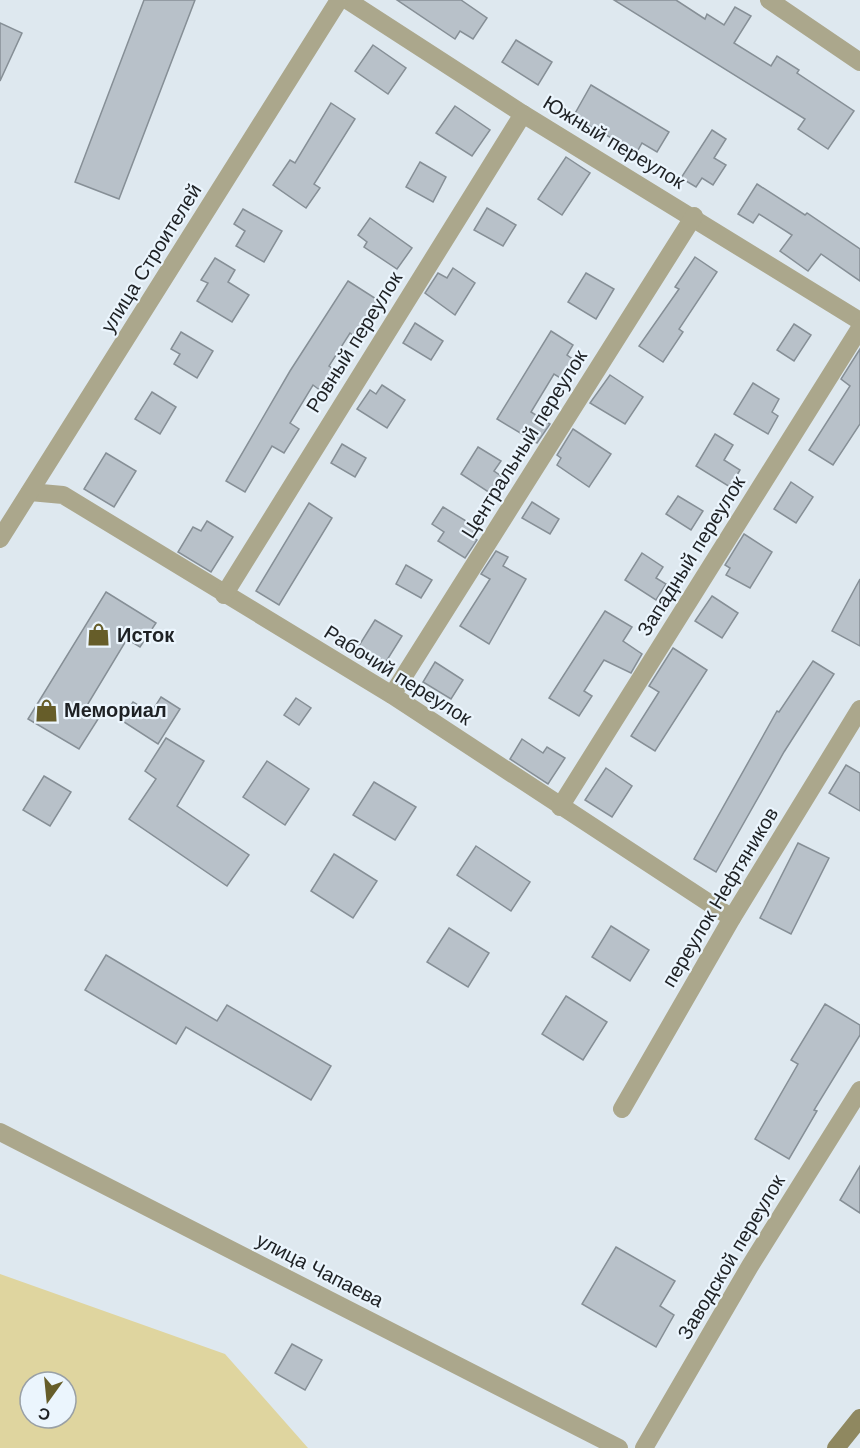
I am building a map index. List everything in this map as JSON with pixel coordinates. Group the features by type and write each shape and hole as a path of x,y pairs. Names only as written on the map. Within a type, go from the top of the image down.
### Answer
{"main road":[{"path":"836,1448 860,1418"}],"street":[{"name":"улица Строителей","path":"0,539 339,0"},
{"name":"Южный переулок","path":"347,0 523,114 694,216 860,321"},
{"path":"769,0 860,62"},
{"name":"Ровный переулок","path":"224,594 523,114"},
{"name":"Центральный переулок","path":"392,695 694,216"},
{"name":"Западный переулок","path":"560,807 860,328"},
{"name":"Рабочий переулок","path":"30,492 63,495 392,695 732,918"},
{"name":"переулок Нефтяников","path":"622,1109 732,918 860,709"},
{"name":"Заводской переулок","path":"644,1448 750,1266 860,1090"},
{"name":"улица Чапаева","path":"0,1132 619,1448"}],"shaded area":[{"path":"0,1274 225,1354 308,1448 0,1448"}],"building":[{"path":"144,0 195,0 119,199 75,182"},
{"path":"397,0 461,0 487,18 473,39 460,31 455,39"},
{"path":"614,0 676,0 705,19 707,14 724,25 735,7 751,16 734,43 771,66 777,56 799,70 797,73 854,111 828,149 798,129 805,119"},
{"path":"0,23 22,33 0,81"},
{"path":"516,40 552,62 538,85 502,62"},
{"path":"373,45 406,68 388,94 355,71"},
{"path":"591,85 669,132 657,152 642,143 637,152 573,117"},
{"path":"331,103 355,119 314,184 320,188 306,208 273,185 290,160 295,163"},
{"path":"455,106 490,130 472,156 436,133"},
{"path":"712,130 726,139 714,158 726,165 713,185 702,178 696,187 681,178"},
{"path":"566,157 590,173 562,215 538,199"},
{"path":"420,162 446,177 433,202 406,187"},
{"path":"757,184 805,215 807,213 860,249 860,281 821,254 808,271 780,251 792,235 759,214 753,223 738,214"},
{"path":"487,208 516,225 503,246 474,230"},
{"path":"243,209 282,231 264,262 236,246 245,231 234,224"},
{"path":"370,218 412,248 397,269 364,247 367,242 358,235"},
{"path":"695,257 717,272 679,329 683,332 663,362 639,346 679,289 675,287"},
{"path":"215,258 235,270 228,282 249,295 232,322 197,301 208,283 201,280"},
{"path":"453,268 475,283 455,315 425,293 438,273 447,278"},
{"path":"586,273 614,289 596,319 568,302"},
{"path":"348,281 381,302 358,339 350,333 329,366 339,373 325,394 313,385 290,423 299,429 284,453 272,446 245,492 226,481 290,371"},
{"path":"415,323 443,341 431,360 403,343"},
{"path":"794,324 811,335 794,361 777,350"},
{"path":"551,331 573,345 567,355 574,360 562,379 554,374 531,412 550,424 537,443 497,419"},
{"path":"181,332 213,351 197,378 174,364 180,354 171,349"},
{"path":"860,349 860,424 833,465 809,450 850,386 841,379"},
{"path":"610,375 643,397 625,424 590,403"},
{"path":"753,383 779,399 772,412 778,416 768,434 734,414"},
{"path":"382,385 405,400 387,428 357,409 370,390 376,394"},
{"path":"152,392 176,407 160,434 135,419"},
{"path":"573,429 611,454 589,487 557,465 561,458 557,455"},
{"path":"715,434 733,445 724,460 740,470 730,487 696,466"},
{"path":"342,444 366,458 355,477 331,463"},
{"path":"478,447 501,461 494,471 501,476 490,493 461,474"},
{"path":"106,453 136,471 114,507 84,489"},
{"path":"791,482 813,497 796,523 774,509"},
{"path":"678,496 703,511 691,530 666,514"},
{"path":"532,502 559,519 550,534 522,518"},
{"path":"309,503 332,518 279,605 256,591"},
{"path":"443,507 476,527 471,536 477,540 465,558 438,541 444,532 432,524"},
{"path":"207,521 233,537 211,572 178,552 193,527 201,531"},
{"path":"744,534 772,552 750,588 726,575 730,568 725,565"},
{"path":"496,551 508,557 503,566 526,579 489,644 460,626 490,579 481,574"},
{"path":"642,553 663,567 656,578 666,584 656,600 625,580"},
{"path":"406,565 432,580 421,598 396,584"},
{"path":"860,579 860,646 832,631"},
{"path":"106,592 156,623 140,647 127,639 86,707 100,716 79,749 28,719"},
{"path":"712,596 738,613 722,638 695,621"},
{"path":"605,611 632,627 623,641 642,654 631,673 604,660 584,691 592,696 579,716 549,698"},
{"path":"375,620 402,636 382,668 355,652"},
{"path":"673,648 707,670 655,751 631,736 659,692 649,686"},
{"path":"813,661 834,674 784,752 716,872 694,859 777,711 779,712"},
{"path":"435,662 463,680 451,699 423,682"},
{"path":"161,697 180,709 158,744 121,720 133,702 151,713"},
{"path":"296,698 311,708 299,725 284,715"},
{"path":"166,738 204,761 177,806 249,855 227,886 129,819 156,779 145,771"},
{"path":"522,739 543,753 547,747 565,758 548,784 510,759"},
{"path":"267,761 309,789 285,825 243,797"},
{"path":"846,765 860,773 860,811 829,793"},
{"path":"606,768 632,786 612,817 585,800"},
{"path":"44,776 71,792 50,826 23,810"},
{"path":"374,782 416,807 395,840 353,815"},
{"path":"798,843 829,858 791,934 760,918"},
{"path":"476,846 530,882 511,911 457,875"},
{"path":"334,854 377,881 353,918 311,891"},
{"path":"611,926 649,950 630,981 592,957"},
{"path":"449,928 489,953 468,987 427,962"},
{"path":"106,955 217,1021 227,1005 331,1066 311,1100 186,1027 176,1044 85,990"},
{"path":"566,996 607,1022 583,1060 542,1034"},
{"path":"825,1004 860,1025 860,1035 814,1110 817,1111 789,1159 755,1139 798,1064 791,1060"},
{"path":"860,1166 860,1213 840,1200"},
{"path":"616,1247 675,1281 660,1306 674,1315 656,1347 582,1304"},
{"path":"292,1344 322,1360 305,1390 275,1373"}],"place":[{"name":"Исток","path":"99,635"},
{"name":"Мемориал","path":"46,710"}]}
